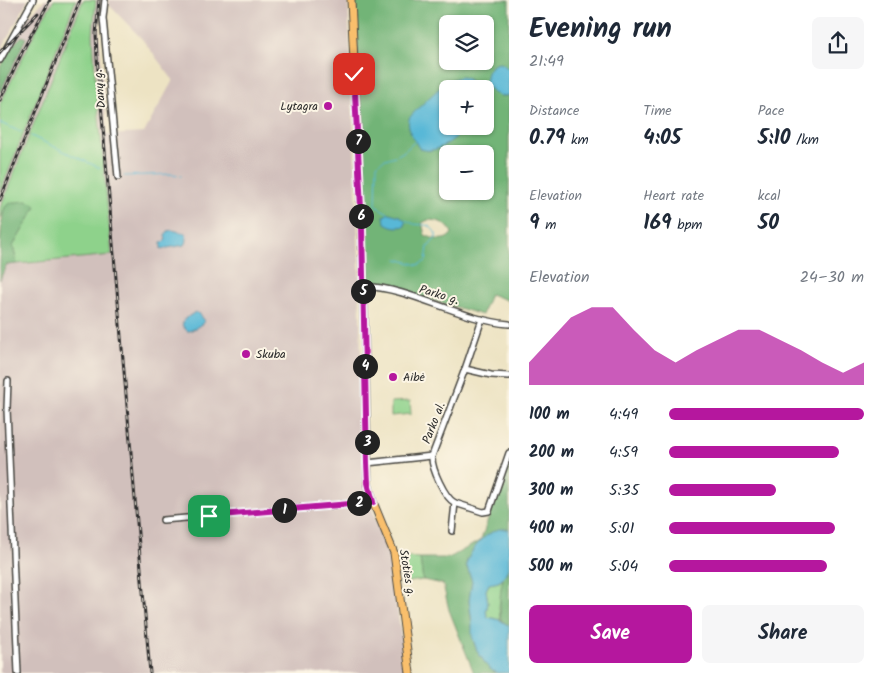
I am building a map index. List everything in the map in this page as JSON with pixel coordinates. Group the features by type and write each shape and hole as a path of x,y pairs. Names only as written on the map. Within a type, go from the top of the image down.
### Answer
{"main road":[{"name":"Stoties g.","path":"351,0 361,218 368,483 373,502 394,554 410,673"}],"street":[{"path":"0,60 32,0"},
{"name":"Danų g.","path":"105,0 103,18 118,177"},
{"name":"Parko g.","path":"363,286 384,289 482,319 509,324"},
{"name":"Parko al.","path":"455,503 450,500 438,478 431,463 432,456 482,319"},
{"path":"465,369 491,375 509,376"},
{"path":"8,381 7,409 18,673"},
{"path":"452,531 455,503 483,512 489,511 509,453"},
{"path":"367,463 432,456"},
{"path":"163,520 373,502"}],"shaded area":[{"path":"0,0 28,0 0,52"},
{"path":"45,0 54,0 0,104 0,93 26,39 22,36 13,45 24,21"},
{"path":"76,0 83,0 0,208 0,193"},
{"path":"96,0 101,0 99,32 107,135 144,133 173,80 142,39 109,5 109,0 348,0 359,262 363,464 368,497 391,562 406,673 0,673 0,280 6,265 104,164 93,34"}],"green space":[{"path":"54,0 76,0 0,193 0,104 38,26"},
{"path":"83,0 96,0 93,34 95,75 112,255 17,264 13,246 32,214 6,206 0,219 0,208"},
{"path":"355,0 509,0 509,70 505,67 489,80 469,80 465,78 439,80 439,90 435,94 428,151 439,147 439,200 494,200 494,145 443,145 458,135 494,135 494,92 501,96 509,95 509,301 490,294 482,315 368,281","holes":["428,220 446,225 452,233 443,239 425,235 422,223"]},
{"path":"22,36 26,38 0,93 0,67 13,45"},
{"path":"27,201 33,203 36,207 13,246 17,264 6,265 0,280 1,231 5,207 12,203"},
{"path":"410,401 411,414 391,416 391,402"},
{"path":"509,457 509,529 495,531 484,538 467,560 466,565 472,581 469,601 474,643 480,657 499,673 474,673 449,610 443,584 423,580 420,558 449,558 481,540"},
{"path":"397,557 420,558 423,580 401,583"},
{"path":"509,568 509,626 501,620 500,592 503,578"},
{"path":"503,579 499,607 500,620 488,617 486,612 488,603 486,590 489,584"}],"water":[{"path":"503,64 509,70 509,95 503,96 494,93 494,80 486,80 487,72 494,70 494,65"},
{"path":"461,77 469,80 452,80"},
{"path":"438,89 439,135 459,135 445,145 439,145 439,148 425,150 419,148 411,135 408,123 414,112"},
{"path":"389,213 400,216 405,220 405,226 394,227 385,223 384,216"},
{"path":"168,231 185,233 186,244 161,249 161,243 166,240 165,236"},
{"path":"195,312 198,313 204,323 187,331 182,325 185,319"},
{"path":"499,529 509,529 509,568 502,580 489,584 486,590 488,603 486,612 488,617 500,620 509,626 509,673 498,673 491,670 477,651 472,636 469,601 472,581 466,564 471,553 479,543 488,534"}],"waterway":[{"path":"0,123 21,132"},
{"path":"31,136 100,168"},
{"path":"388,213 376,205 377,165 382,160 403,152 415,141"},
{"path":"124,176 173,174 181,176"},
{"path":"397,259 418,265 426,261 428,247 436,238 436,234 429,226 414,224 405,220"}],"railway":[{"path":"0,100 24,48 50,0"},
{"path":"0,200 80,0"},
{"path":"99,0 96,34 97,58 150,673"},
{"path":"0,52 38,13"}],"place":[{"name":"Lytagra","path":"328,106"},
{"name":"Skuba","path":"246,354"},
{"name":"Aibė","path":"393,377"}],"route":[{"path":"209,516 373,502 368,483 367,463 362,227 354,74"}]}
